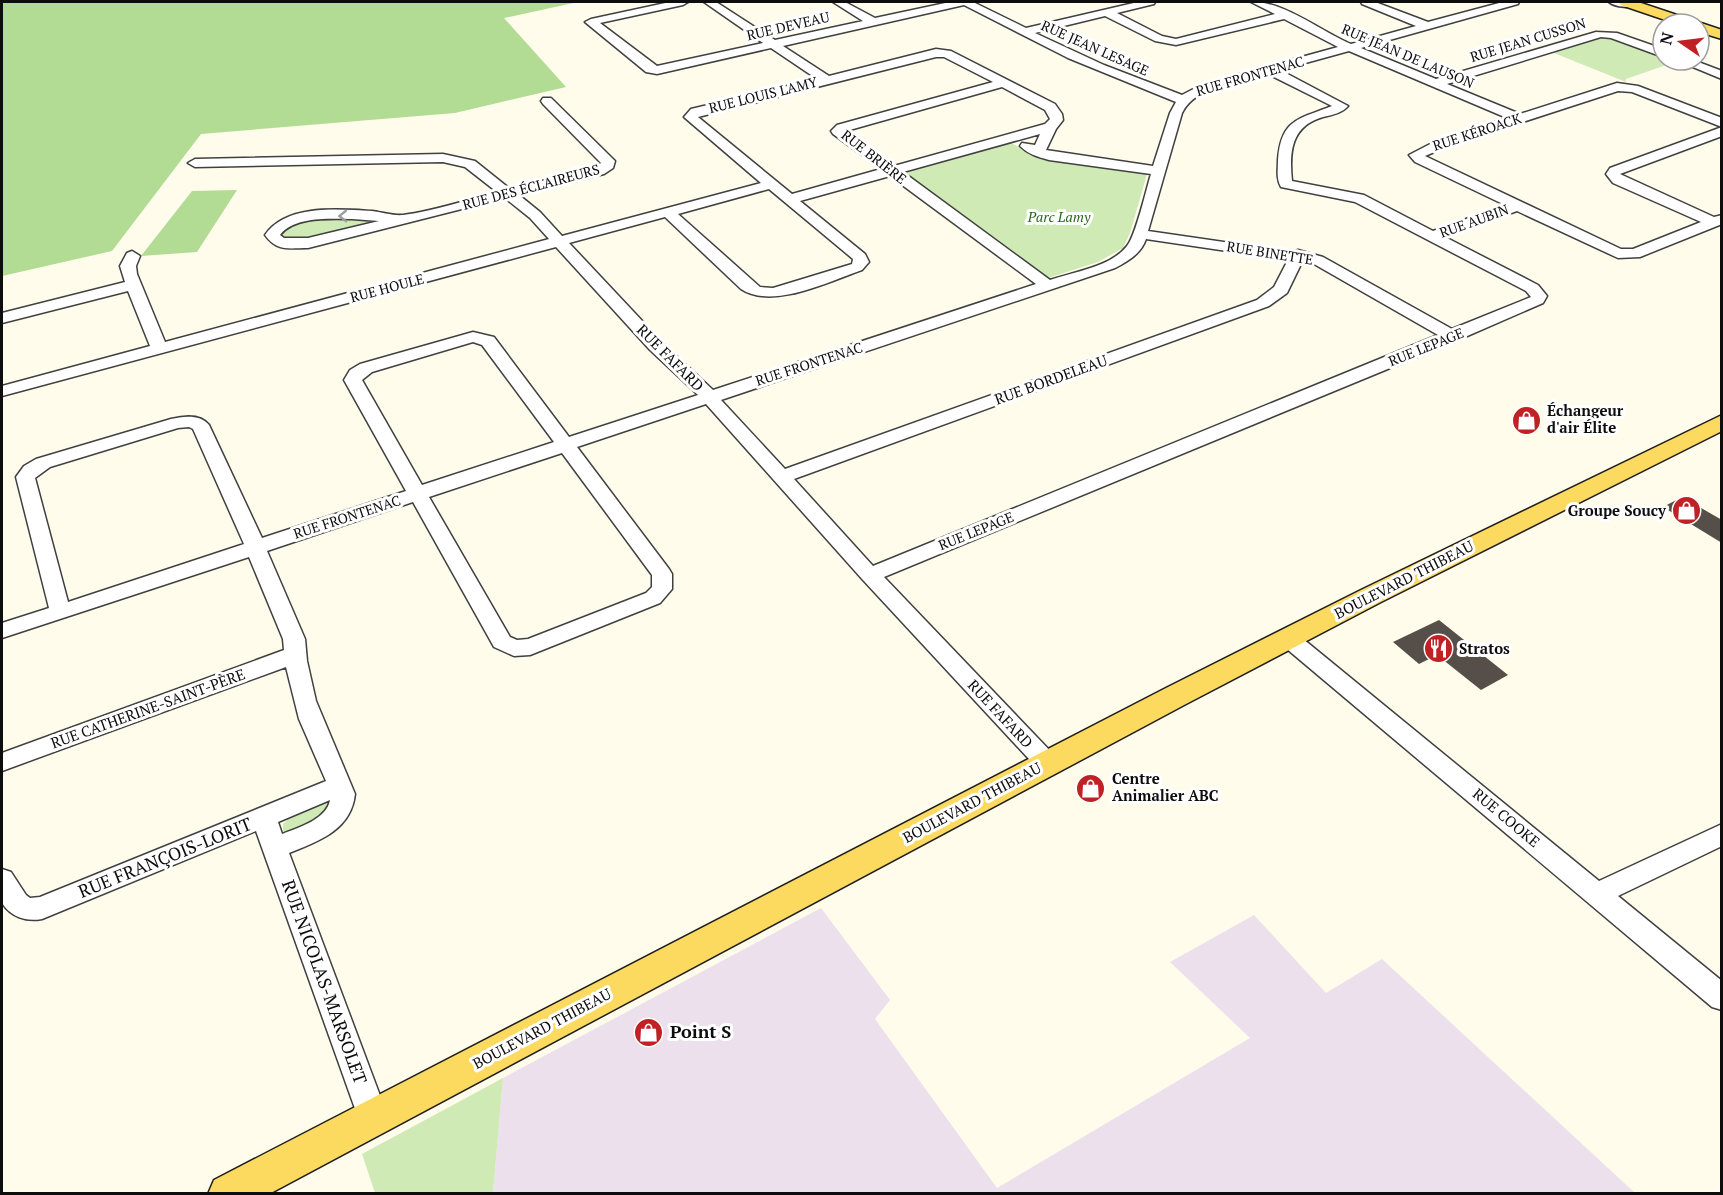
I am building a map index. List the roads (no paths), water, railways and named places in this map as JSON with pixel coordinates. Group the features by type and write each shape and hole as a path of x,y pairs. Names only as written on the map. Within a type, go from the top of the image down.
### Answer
{"main road":[{"path":"1630,2 1658,12"},
{"name":"BOULEVARD THIBEAU","path":"228,1194 1289,639 1722,422"}],"street":[{"name":"RUE DEVEAU","path":"682,2 591,22 654,70 965,2"},
{"path":"709,2 827,80"},
{"path":"838,2 873,22"},
{"name":"RUE JEAN LESAGE","path":"965,2 1124,79 1183,100"},
{"path":"1024,32 1150,2"},
{"name":"RUE JEAN DE LAUSON","path":"1256,2 1308,25 1331,40 1518,118"},
{"path":"1366,2 1427,26"},
{"name":"RUE FRONTENAC","path":"2,631 1122,259 1134,249 1140,234 1176,113 1183,100 1201,89 1514,2"},
{"path":"1614,2 1630,2"},
{"path":"1106,12 1159,39 1176,42 1286,15"},
{"name":"RUE JEAN CUSSON","path":"1436,83 1600,34 1617,36 1651,49"},
{"name":"RUE LOUIS LAMY","path":"668,212 747,286 756,292 774,293 854,268 861,264 860,256 690,118 690,115 941,53 1050,107 1057,118 1050,128"},
{"name":"RUE LEPAGE","path":"870,575 1535,302 1539,296 1532,288 1359,198 1299,189 1286,184 1284,180 1292,127 1303,120 1342,106 1270,70"},
{"name":"RUE BRIÈRE","path":"1004,83 838,130 1048,285"},
{"name":"RUE KÉROACK","path":"1717,220 1635,254 1622,254 1610,251 1516,206 1420,159 1416,154 1518,118 1620,87 1634,89 1722,123"},
{"name":"RUE DES ÉCLAIREURS","path":"401,220 380,215 304,217 278,226 272,235 280,243 308,243 508,194 599,171 608,165 608,161 547,101"},
{"path":"790,200 1050,128"},
{"path":"1038,153 1050,128"},
{"path":"1717,220 1618,180 1612,174 1722,131"},
{"path":"1014,138 1038,153 1054,157 1159,171"},
{"name":"RUE FAFARD","path":"195,163 449,159 470,164 535,215 656,346 675,361 709,397 870,575 1048,764"},
{"name":"RUE HOULE","path":"2,391 772,184"},
{"name":"RUE AUBIN","path":"1433,236 1516,206"},
{"name":"RUE BINETTE","path":"1140,234 1298,255 1330,265 1452,336"},
{"name":"RUE BORDELEAU","path":"782,477 1263,303 1281,290 1298,255"},
{"path":"132,256 128,269 159,348"},
{"path":"2,318 133,285"},
{"path":"465,339 483,339 488,341 565,445 662,574 664,584 658,593 647,601 530,647 514,648 502,642 354,383 355,375 364,369 465,339"},
{"path":"60,611 26,477 31,470 43,463 177,423 198,424 202,427 294,639 294,655 304,706 344,802 336,815 319,828 275,848"},
{"name":"RUE COOKE","path":"1289,639 1722,998"},
{"name":"RUE CATHERINE-SAINT-PÈRE","path":"2,762 294,655"},
{"name":"RUE FRANÇOIS-LORIT","path":"2,880 16,904 27,909 36,909 339,786"},
{"name":"RUE NICOLAS-MARSOLET","path":"264,818 373,1117"},
{"path":"1597,894 1722,834"}],"place":[{"name":"Échangeur d'air Élite","path":"1526,420"},
{"name":"Groupe Soucy","path":"1687,511"},
{"name":"Stratos","path":"1438,649"},
{"name":"Centre Animalier ABC","path":"1091,788"},
{"name":"Point S","path":"649,1032"}],"park label":[{"name":"Parc Lamy","path":"1059,217"}]}
